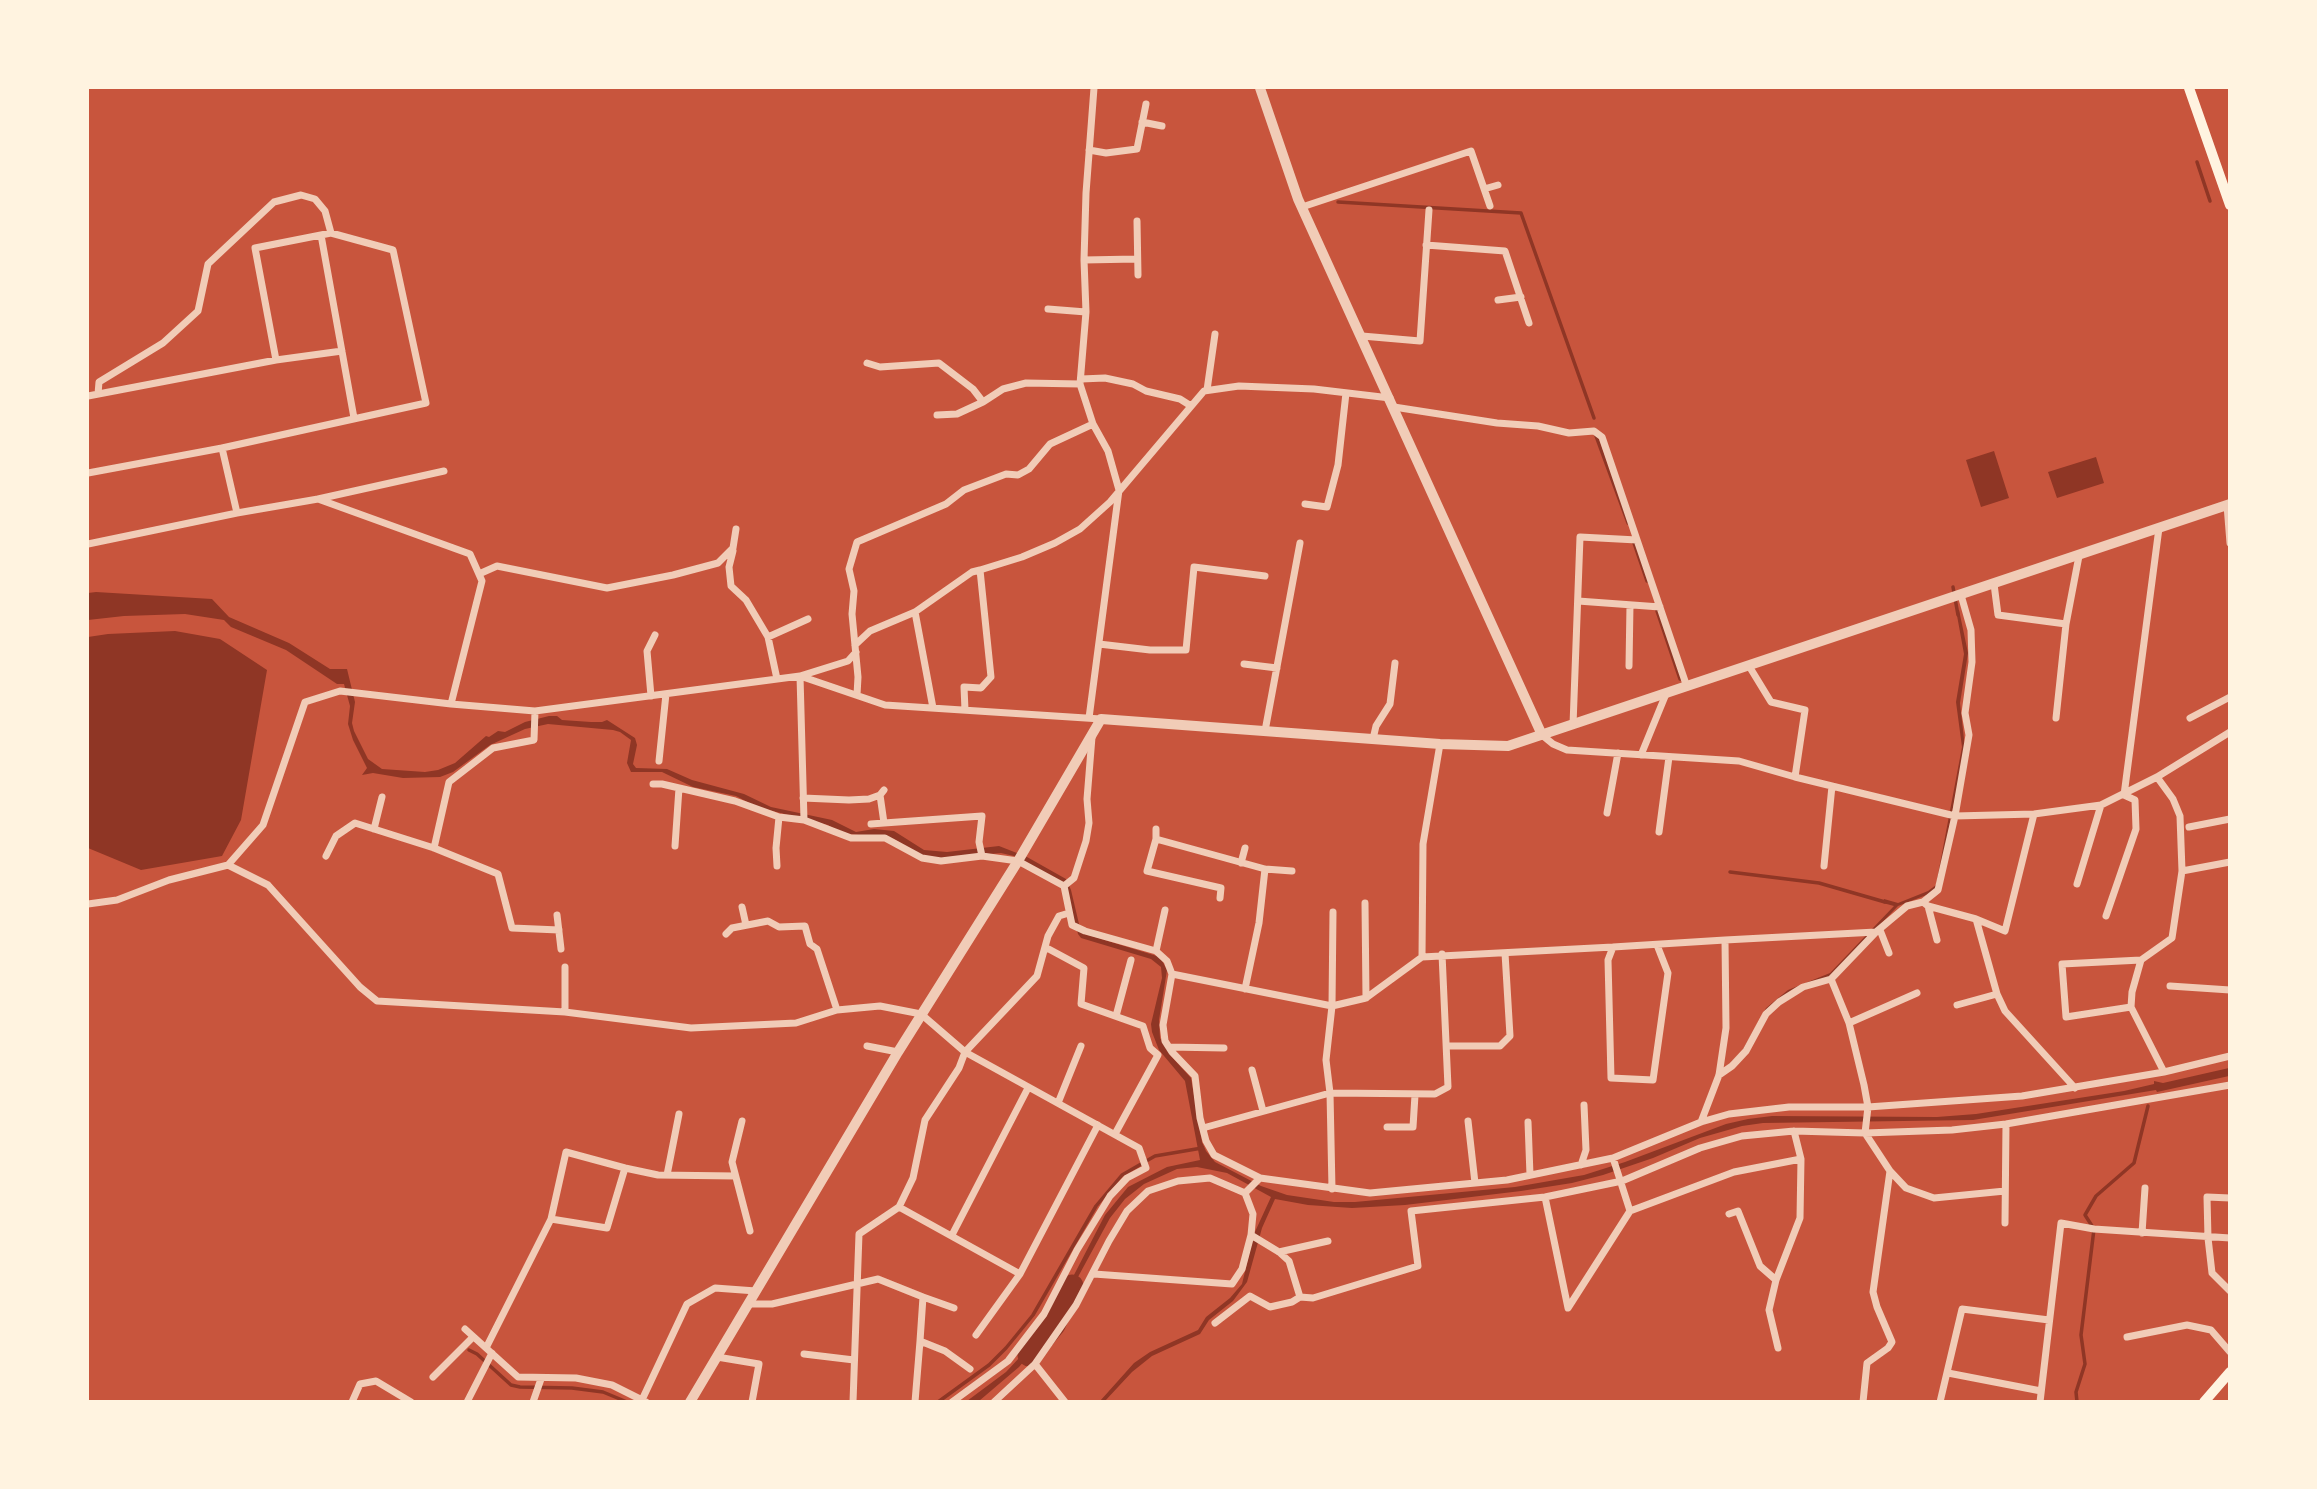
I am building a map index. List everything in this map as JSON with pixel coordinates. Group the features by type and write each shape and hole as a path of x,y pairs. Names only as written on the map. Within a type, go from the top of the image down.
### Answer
{"main road":[{"path":"2189,88 2225,181 2230,205"},
{"path":"2204,1402 2230,1371"}],"street":[{"path":"1089,718 1119,490 1108,451 1093,424 1081,382 1086,312 1084,260 1094,88"},
{"path":"1260,88 1302,207 1542,735 1553,744 1567,750 1739,761 1955,816 2034,814 2101,805 2158,777 2230,732"},
{"path":"1090,150 1106,153 1137,149 1146,104"},
{"path":"1142,122 1162,125"},
{"path":"1302,207 1471,151 1490,205"},
{"path":"1484,189 1498,185"},
{"path":"97,394 99,382 163,343 198,311 208,264 274,202 301,195 315,199 325,211 331,233"},
{"path":"1362,336 1420,341 1429,210"},
{"path":"1137,221 1138,275"},
{"path":"88,473 222,448 426,403 393,250 331,233 255,248 276,360"},
{"path":"320,235 354,418"},
{"path":"1426,245 1505,251 1529,323"},
{"path":"1084,260 1136,259"},
{"path":"1498,300 1521,297"},
{"path":"1048,309 1086,312"},
{"path":"1207,390 1215,334"},
{"path":"88,396 276,360 342,351"},
{"path":"867,363 880,367 939,363 973,389 983,402"},
{"path":"937,415 957,414 1003,389 1026,383 1081,382 1105,378 1180,399 1191,407"},
{"path":"88,904 117,900 169,880 228,865 263,825 304,702 340,691 535,711 777,680 849,661 870,631 915,612 972,572 1022,557 1072,533 1094,517 1207,390 1239,386 1314,389 1497,423 1538,426 1569,433 1594,431 1602,437 1687,687"},
{"path":"1305,504 1327,508 1338,465 1346,393"},
{"path":"857,695 852,614 854,591 849,569 857,542 946,504 964,490 1006,474 1018,475 1029,469 1050,444 1093,424"},
{"path":"222,448 237,513"},
{"path":"88,544 318,499 444,471"},
{"path":"318,499 470,554 482,581 451,704"},
{"path":"800,676 885,705 1440,744 1508,746 2228,505 2230,543"},
{"path":"2124,795 2159,528"},
{"path":"736,529 729,567 731,586 746,600 768,637 777,680"},
{"path":"1573,725 1580,537 1637,540"},
{"path":"1265,731 1300,543"},
{"path":"479,574 497,566 607,588 718,563 733,548"},
{"path":"2056,718 2066,624 2079,556"},
{"path":"1099,644 1150,650 1186,650 1194,567 1265,576"},
{"path":"965,710 964,687 981,688 991,677 981,570"},
{"path":"1994,584 1998,615 2066,624"},
{"path":"1925,904 1938,890 1955,816 1969,735 1965,713 1972,662 1970,630 1961,595"},
{"path":"1577,601 1660,607"},
{"path":"1629,666 1630,605"},
{"path":"915,612 933,708"},
{"path":"768,637 808,619"},
{"path":"651,696 647,652 655,635"},
{"path":"1373,739 1376,726 1390,704 1395,663"},
{"path":"1244,664 1277,668"},
{"path":"1749,666 1771,702 1805,710 1795,777"},
{"path":"800,676 804,820"},
{"path":"659,761 666,694"},
{"path":"1641,755 1666,694"},
{"path":"2190,718 2230,697"},
{"path":"434,848 449,782 494,748 534,740 535,711"},
{"path":"690,1402 920,1014 1021,856 1101,719"},
{"path":"1063,886 1074,878 1089,823 1087,799 1092,736"},
{"path":"1422,957 1423,844 1440,744"},
{"path":"1607,813 1618,753"},
{"path":"1659,832 1669,757"},
{"path":"2131,1007 2066,1017 2062,964 2141,960 2172,937 2182,871 2180,816 2173,799 2158,777"},
{"path":"653,784 735,801 779,817 804,820 851,838 885,838 922,859 941,861 982,856 1021,856 1063,886 1073,925 1085,931 1156,951 1167,961 1172,974 1163,1025 1165,1041 1195,1076 1206,1141 1214,1155 1260,1178 1370,1193 1475,1183 1614,1158 1701,1122 1729,1114 1789,1107 1868,1107 2022,1096 2164,1072 2230,1056"},
{"path":"1824,866 1832,786"},
{"path":"675,846 679,788"},
{"path":"803,797 869,799 882,792 884,823"},
{"path":"2106,916 2136,829 2136,800 2124,795"},
{"path":"374,829 382,797"},
{"path":"2077,884 2101,805"},
{"path":"1719,1076 1746,1051 1766,1014 1779,1002 1803,987 1832,979 1878,931 1907,906 1925,904 2005,931 2034,814"},
{"path":"871,824 982,816 979,842 982,856"},
{"path":"777,866 779,817"},
{"path":"2189,827 2230,820"},
{"path":"326,856 336,836 355,823 434,848 498,874 512,928 559,930"},
{"path":"1156,829 1147,871 1221,888 1220,898"},
{"path":"1156,839 1265,869 1292,871"},
{"path":"1241,863 1245,848"},
{"path":"2182,871 2230,862"},
{"path":"228,865 268,885 359,987 377,1000 565,1012 691,1028 796,1023 837,1010 880,1006 920,1014 965,1052 1139,1148 1146,1168 1127,1178 1110,1196 1077,1250 1044,1314 1008,1361 952,1402"},
{"path":"1245,989 1259,923 1265,869"},
{"path":"1365,903 1366,998"},
{"path":"1925,904 1937,940"},
{"path":"742,907 746,925"},
{"path":"1156,951 1165,910"},
{"path":"1332,1189 1330,1093 1326,1060 1332,1006 1334,912"},
{"path":"853,1402 859,1234 900,1207 913,1178 925,1120 965,1052 1037,976 1048,936 1059,916 1069,913"},
{"path":"557,915 561,949"},
{"path":"1976,919 1997,994 2005,1011 2075,1088"},
{"path":"726,934 732,928 768,921 779,927 806,926 810,944 817,949 837,1010"},
{"path":"1172,974 1332,1006 1366,998 1422,957 1442,954 1657,945 1878,931"},
{"path":"1878,931 1889,953"},
{"path":"1701,1122 1719,1076 1726,1028 1726,940"},
{"path":"1613,947 1608,960 1611,1078 1653,1080 1668,973 1657,945"},
{"path":"1045,947 1084,968 1081,1004 1143,1026 1150,1048 1158,1055 1115,1134"},
{"path":"1447,1046 1500,1046 1510,1036 1505,953"},
{"path":"1203,1128 1330,1093 1435,1094 1448,1087 1442,954"},
{"path":"1116,1016 1130,960"},
{"path":"2141,960 2132,992 2131,1007 2164,1072"},
{"path":"565,967 565,1012"},
{"path":"1832,979 1849,1023 1868,1107 1866,1133 1890,1171 1906,1188 1934,1198 2005,1191"},
{"path":"2170,986 2230,990"},
{"path":"1849,1023 1917,993"},
{"path":"1957,1005 1997,994"},
{"path":"867,1046 898,1052"},
{"path":"1058,1103 1081,1046"},
{"path":"1169,1047 1224,1048"},
{"path":"1252,1070 1263,1111"},
{"path":"1215,1322 1250,1296 1270,1307 1292,1303 1300,1297 1313,1298 1418,1266 1411,1211 1545,1197 1622,1181 1700,1148 1742,1136 1794,1130 1866,1133 1952,1130 2006,1124 2230,1085"},
{"path":"952,1235 1028,1088"},
{"path":"1393,1137 1390,1127 1413,1127 1415,1095"},
{"path":"1581,1165 1586,1150 1584,1105"},
{"path":"667,1175 679,1114"},
{"path":"742,1121 732,1162 750,1231"},
{"path":"1468,1121 1475,1183"},
{"path":"1528,1122 1530,1175"},
{"path":"2005,1223 2006,1124"},
{"path":"976,1335 1020,1274 1098,1125"},
{"path":"1778,1348 1769,1310 1776,1280 1800,1218 1801,1159 1794,1130"},
{"path":"467,1402 551,1219 566,1152 625,1168 667,1175 734,1176"},
{"path":"1614,1158 1630,1211"},
{"path":"1545,1197 1568,1308 1630,1211 1734,1172 1801,1159"},
{"path":"551,1219 607,1228 625,1168"},
{"path":"1863,1402 1867,1363 1892,1342 1873,1292 1890,1171"},
{"path":"994,1402 1035,1364 1076,1305 1127,1211 1148,1191 1178,1181 1210,1178 1245,1193 1253,1214 1251,1235 1242,1269 1232,1284 1094,1274"},
{"path":"1245,1193 1260,1178"},
{"path":"2142,1233 2145,1188"},
{"path":"2230,1198 2207,1197 2212,1273 2230,1291"},
{"path":"900,1207 1020,1274"},
{"path":"1729,1214 1738,1210 1760,1266 1776,1280"},
{"path":"2040,1402 2061,1223 2094,1229 2230,1238"},
{"path":"1251,1235 1289,1261 1300,1297"},
{"path":"1279,1252 1328,1241"},
{"path":"748,1304 772,1304 878,1279 954,1308"},
{"path":"465,1329 518,1377 576,1378 612,1385 644,1401 687,1304 715,1288 756,1292"},
{"path":"915,1402 923,1297"},
{"path":"1940,1402 1962,1309 2049,1320"},
{"path":"2127,1337 2187,1325 2211,1330 2230,1352"},
{"path":"433,1377 473,1337"},
{"path":"920,1341 945,1351 970,1369"},
{"path":"804,1354 854,1360"},
{"path":"717,1357 759,1364 752,1402"},
{"path":"1035,1364 1065,1402"},
{"path":"1948,1373 2041,1391"},
{"path":"533,1402 541,1379"},
{"path":"352,1402 360,1384 376,1381 411,1402"}],"shaded area":[{"path":"1994,451 2009,498 1981,507 1966,460"},
{"path":"2096,457 2104,483 2057,498 2048,472"},
{"path":"88,593 212,599 229,617 289,643 330,669 347,669 355,702 352,723 354,731 368,759 382,769 425,772 438,770 455,763 486,736 549,716 557,716 562,720 591,722 607,720 635,738 637,745 633,764 636,768 667,769 692,780 744,794 771,807 832,820 856,832 874,829 894,831 924,850 947,852 999,846 1027,857 1066,879 1079,924 1085,934 1160,957 1167,970 1159,1020 1160,1038 1171,1056 1191,1078 1202,1142 1206,1151 1215,1162 1261,1186 1287,1195 1334,1202 1355,1202 1515,1187 1584,1175 1726,1124 1748,1119 1772,1116 1937,1117 1976,1114 2124,1091 2154,1084 2154,1081 2163,1083 2229,1068 2229,1076 2157,1092 2156,1090 1973,1120 1763,1123 1742,1126 1700,1138 1603,1175 1521,1191 1405,1205 1352,1208 1308,1205 1275,1199 1262,1228 1247,1282 1233,1301 1209,1320 1200,1334 1152,1356 1132,1372 1105,1401 1100,1401 1134,1363 1150,1352 1198,1330 1206,1317 1230,1298 1242,1284 1254,1234 1271,1197 1227,1173 1197,1167 1177,1169 1144,1184 1125,1199 1110,1218 1047,1334 1019,1367 979,1401 967,1401 1006,1372 1033,1343 1061,1300 1105,1215 1128,1187 1167,1167 1200,1160 1185,1081 1159,1050 1152,1032 1151,1024 1162,978 1161,967 1151,959 1081,938 1066,889 1054,878 1014,856 1001,853 938,859 922,856 894,839 841,833 828,825 757,807 736,796 693,787 662,772 631,772 627,763 631,740 613,730 548,724 525,729 490,745 453,772 440,777 403,778 373,773 362,775 367,768 348,724 350,706 344,684 337,684 286,650 231,627 224,620 185,614 88,620"},
{"path":"1956,610 1959,610 1968,653 1960,703 1965,748 1937,887 1929,894 1898,906 1831,976 1767,1010 1753,1040 1732,1064 1766,1008 1788,990 1830,973 1894,906 1883,903 1884,899 1898,903 1936,885 1962,747 1956,702 1964,654"},
{"path":"175,631 220,639 267,670 241,820 222,856 141,870 88,848 88,637"}],"waterway":[{"path":"2197,162 2210,201"},
{"path":"1338,202 1521,213 1594,418"},
{"path":"1596,436 1628,523"},
{"path":"1634,543 1647,581"},
{"path":"1953,587 1958,615"},
{"path":"1657,611 1680,679"},
{"path":"1730,872 1819,883 1885,902"},
{"path":"2077,1402 2076,1392 2085,1364 2081,1335 2094,1229 2085,1215 2096,1196 2134,1163 2148,1106"},
{"path":"938,1402 989,1365 1033,1315 1096,1206 1122,1175 1155,1156 1202,1148"},
{"path":"1029,1355 1054,1325 1072,1286"},
{"path":"469,1350 511,1385 603,1392 627,1402"}]}
